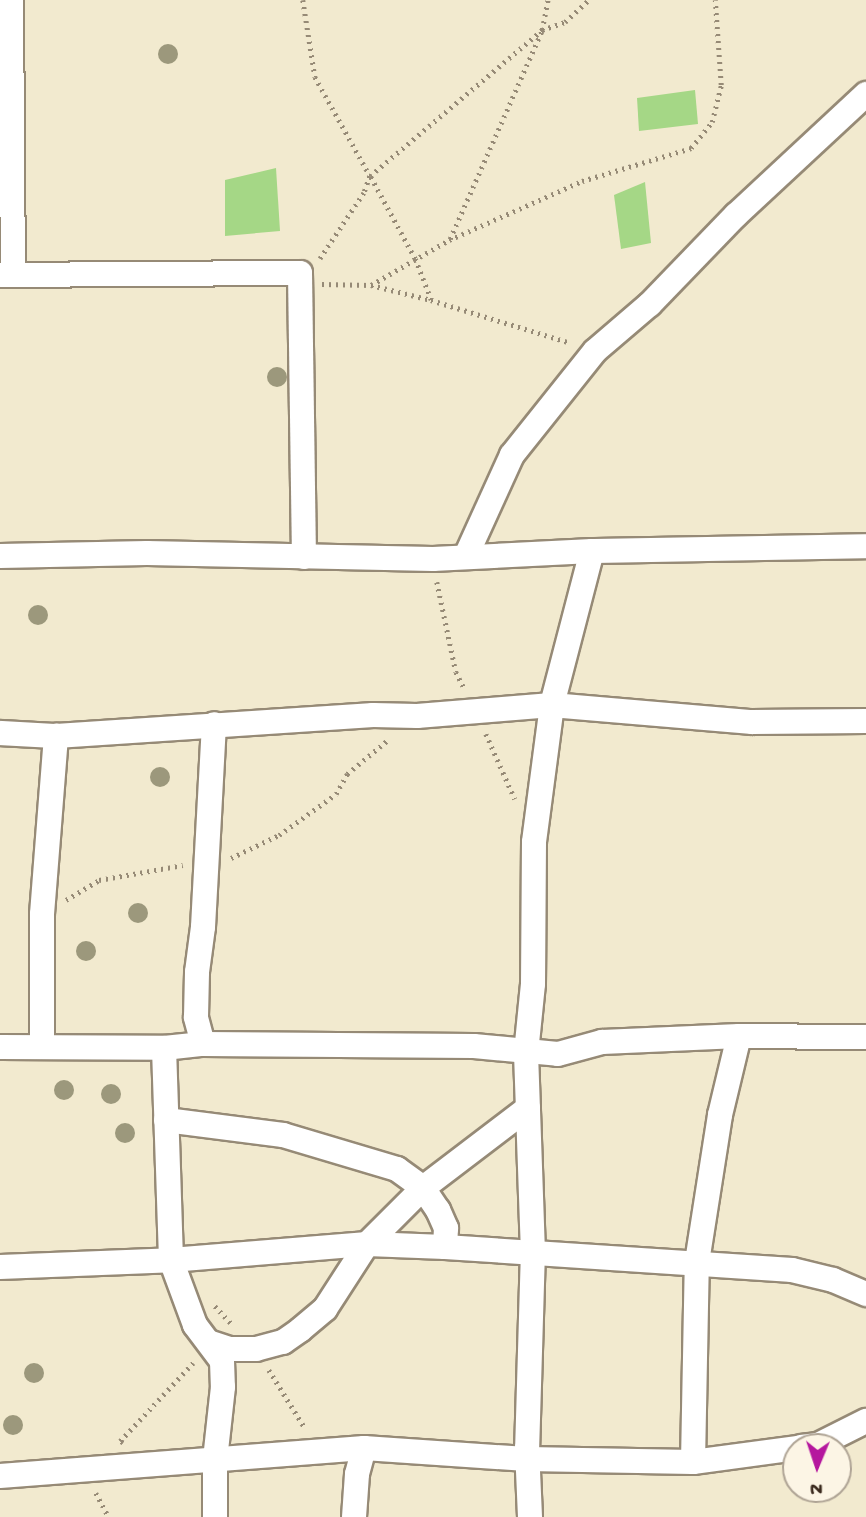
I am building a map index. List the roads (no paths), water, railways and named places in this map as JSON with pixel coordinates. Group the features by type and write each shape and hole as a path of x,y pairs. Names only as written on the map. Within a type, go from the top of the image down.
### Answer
{"street":[{"path":"11,0 7,275 300,273 304,557"},
{"path":"466,556 512,455 595,351 650,304 736,215 866,94"},
{"path":"0,555 147,553 433,559 592,551 866,546"},
{"path":"530,1517 527,1459 533,1250 526,1052 533,984 534,842 552,705 592,551"},
{"path":"0,733 57,736 373,715 417,716 552,705 752,722 866,721"},
{"path":"202,1044 196,1017 197,972 214,724"},
{"path":"42,1047 42,914 57,736"},
{"path":"693,1462 697,1262 720,1115 739,1036"},
{"path":"0,1047 163,1048 202,1044 474,1046 558,1054 602,1042 739,1036 866,1037"},
{"path":"163,1048 171,1260 195,1325 222,1361 223,1387 215,1460 215,1517"},
{"path":"211,1343 230,1349 256,1349 283,1342 325,1309 367,1244 422,1188 528,1108"},
{"path":"166,1120 283,1135 397,1169 422,1188 446,1228 445,1247"},
{"path":"0,1267 171,1260 367,1244 533,1250 792,1270 833,1280 866,1294"},
{"path":"842,1433 866,1421"},
{"path":"354,1517 357,1474 365,1448"},
{"path":"0,1476 365,1448 527,1459 693,1462 782,1449"}]}
